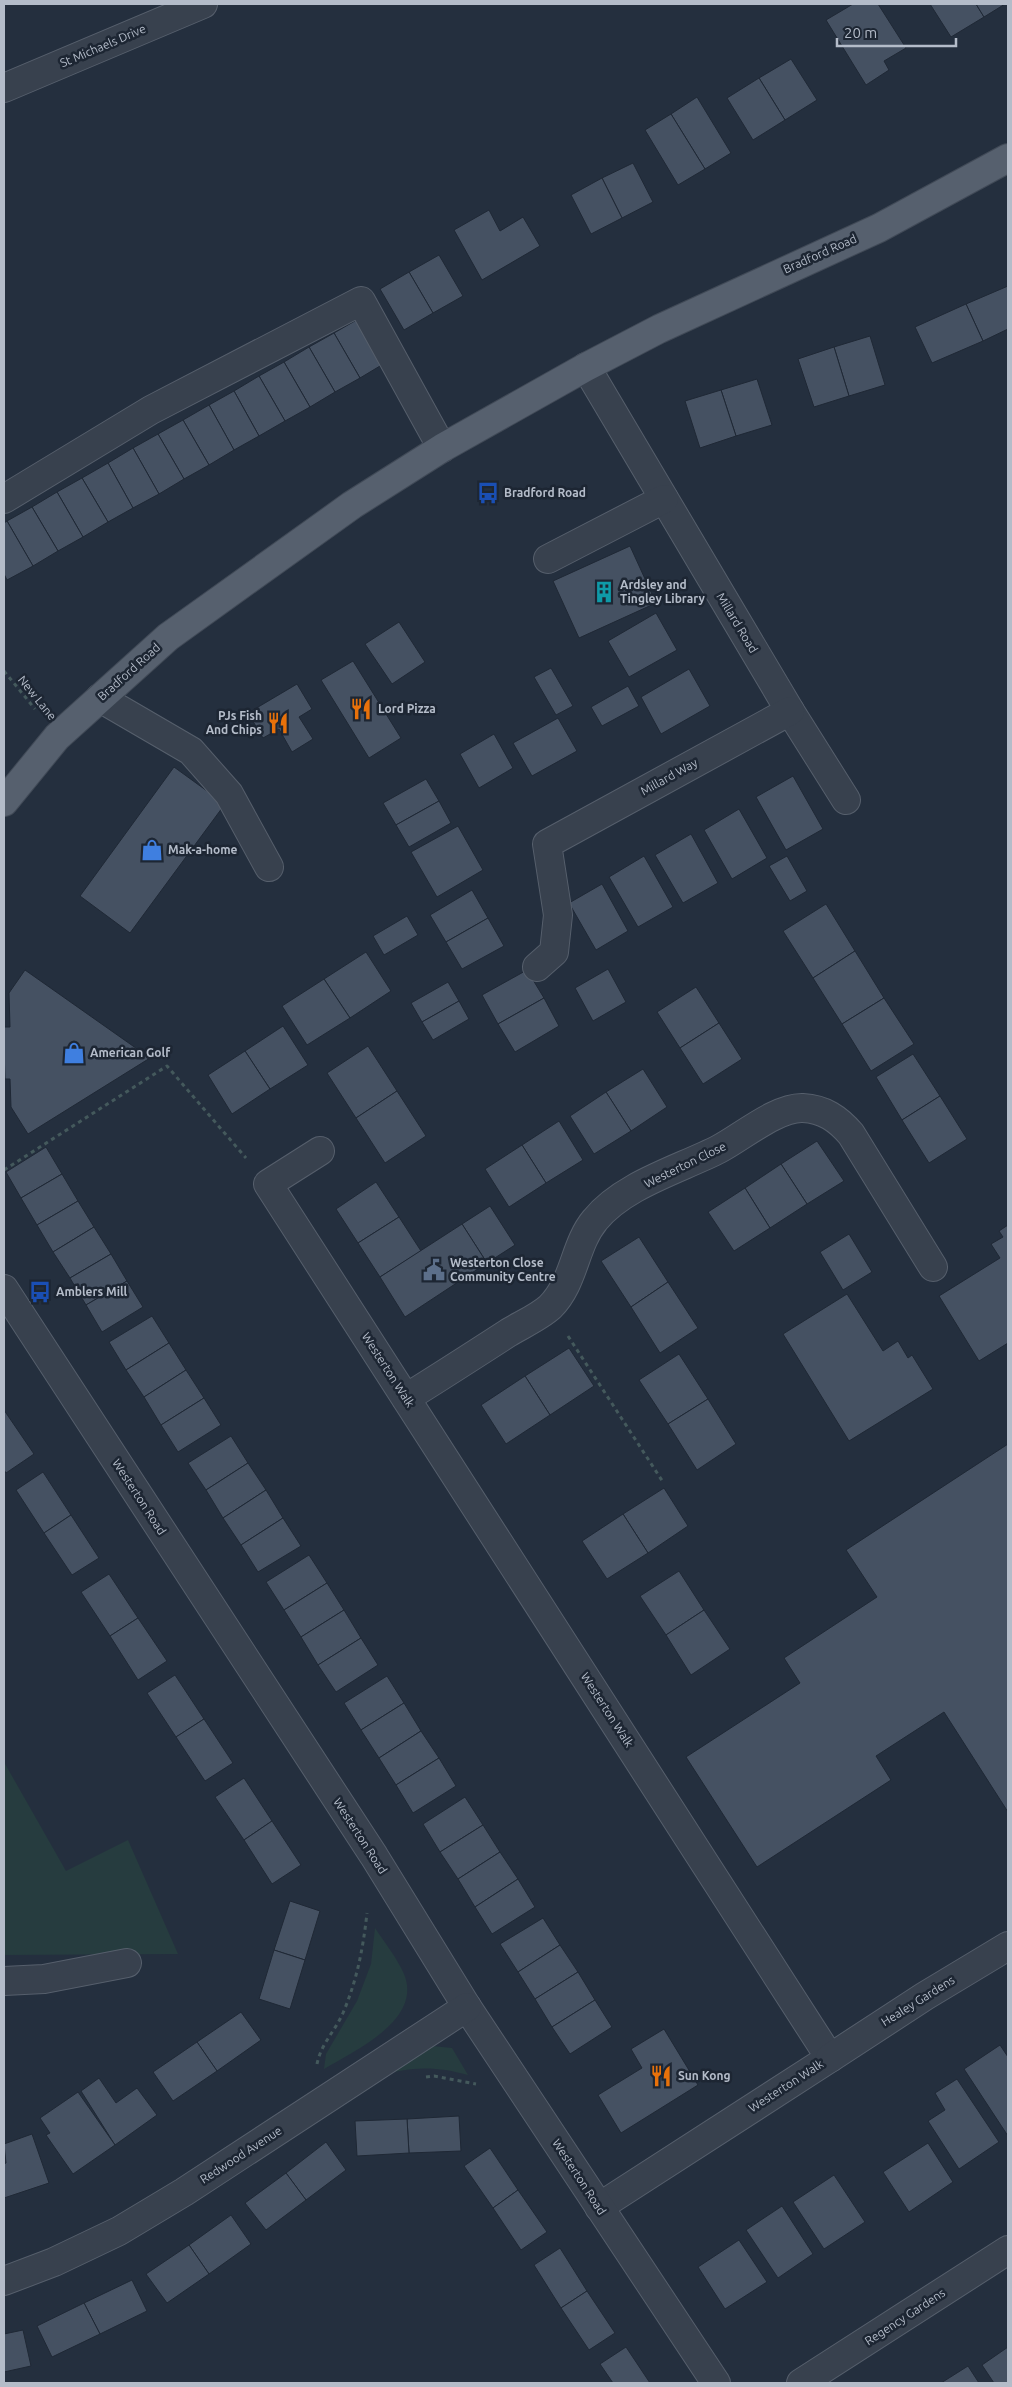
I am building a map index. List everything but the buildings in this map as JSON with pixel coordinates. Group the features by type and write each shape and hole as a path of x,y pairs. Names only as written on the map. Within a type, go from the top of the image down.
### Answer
{"main road":[{"name":"Bradford Road","path":"4,802 57,736 168,637 352,505 442,448 586,367 659,329 879,228 1008,158"}],"street":[{"name":"St Michaels Drive","path":"4,88 159,12 203,4"},
{"path":"4,499 151,410 361,302 442,448"},
{"name":"Millard Road","path":"586,367 790,711 846,800"},
{"path":"548,559 664,499"},
{"path":"100,698 191,751 229,794 269,867"},
{"name":"Millard Way","path":"537,967 554,952 558,915 547,844 790,711"},
{"name":"Westerton Close","path":"406,1398 549,1307 568,1282 578,1253 594,1220 614,1203 655,1177 718,1149 782,1112 802,1108 821,1111 838,1120 851,1134 933,1267"},
{"path":"268,1184 320,1151"},
{"name":"Westerton Walk","path":"268,1184 830,2058 599,2208"},
{"name":"Westerton Road","path":"4,1289 374,1856 467,2007 716,2383"},
{"name":"Healey Gardens","path":"830,2058 925,1996 1008,1946"},
{"path":"4,1981 44,1979 127,1963"},
{"name":"Redwood Avenue","path":"4,2281 54,2262 119,2231 184,2192 467,2007"},
{"name":"Regency Gardens","path":"801,2383 1008,2250"}],"path":[{"name":"New Lane","path":"4,671 57,736"},
{"path":"4,1170 167,1066 268,1184"},
{"path":"549,1307 664,1482"},
{"path":"309,2111 319,2051 341,2016 358,1970 362,1954 374,1856"},
{"path":"418,2077 434,2076 526,2095"}],"green space":[{"path":"4,1762 66,1871 128,1840 178,1954 4,1955"},
{"path":"375,1928 404,1974 407,1991 404,2006 395,2020 382,2032 368,2043 324,2069 326,2054 357,2001 371,1964"},
{"path":"422,2045 452,2048 468,2075 421,2068 374,2077"}],"place":[{"name":"Bradford Road","path":"488,493"},
{"name":"Ardsley and Tingley Library","path":"604,592"},
{"name":"Lord Pizza","path":"361,709"},
{"name":"PJs Fish And Chips","path":"278,723"},
{"name":"Mak-a-home","path":"152,850"},
{"name":"American Golf","path":"74,1053"},
{"name":"Westerton Close Community Centre","path":"434,1270"},
{"name":"Amblers Mill","path":"40,1292"},
{"name":"Sun Kong","path":"661,2076"}]}
